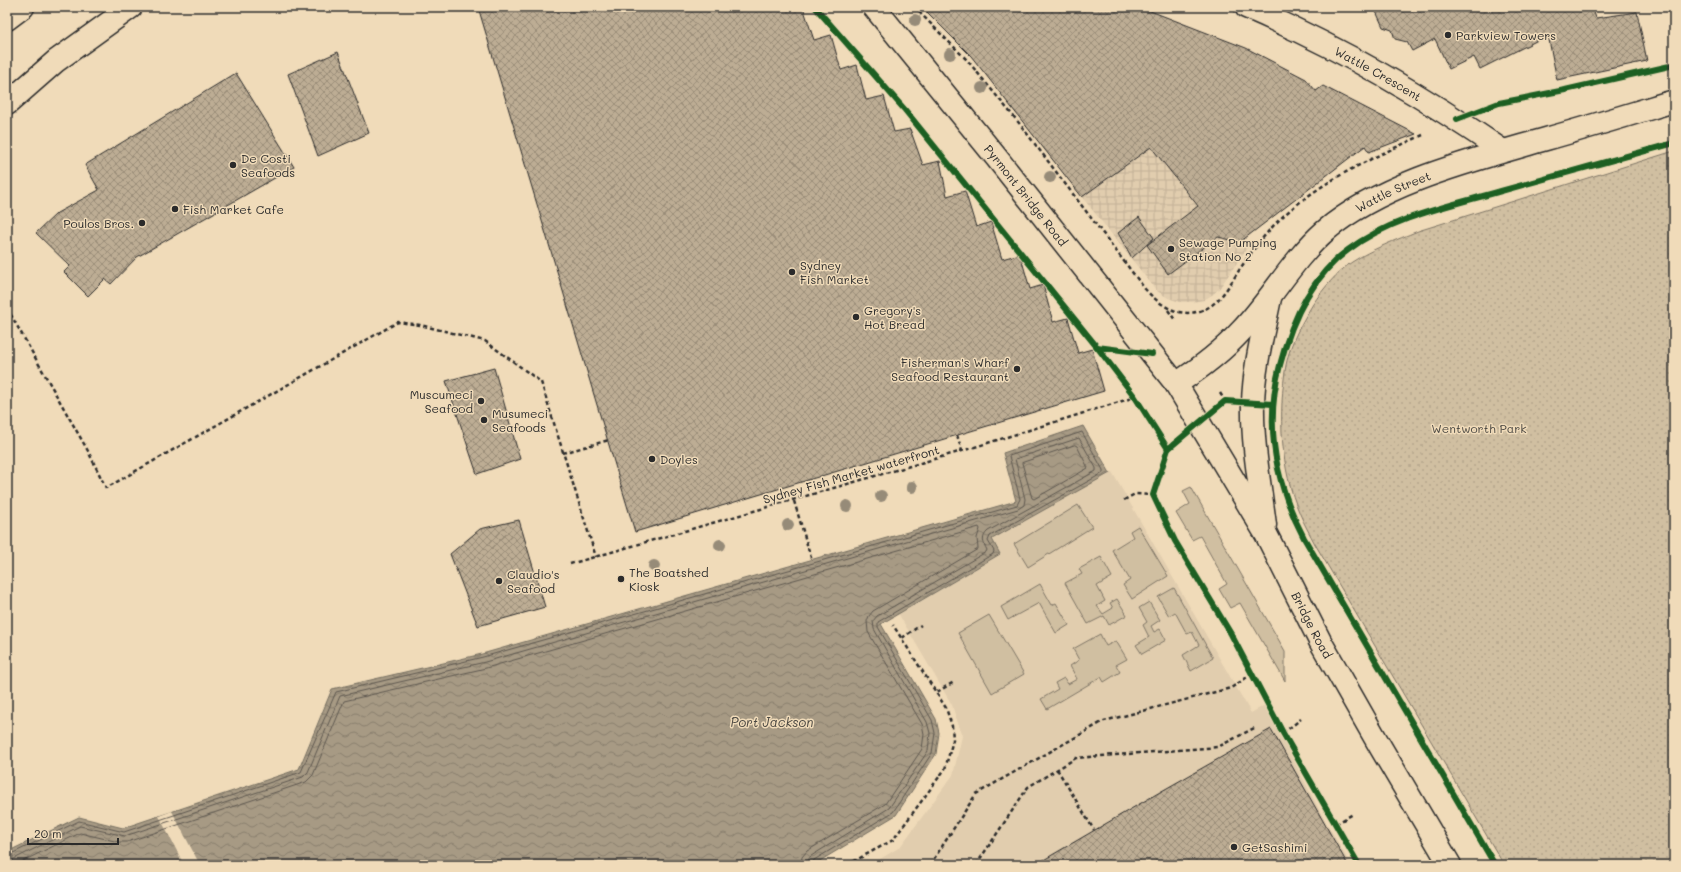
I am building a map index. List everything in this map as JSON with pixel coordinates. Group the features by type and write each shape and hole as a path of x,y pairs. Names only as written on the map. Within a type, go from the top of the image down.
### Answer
{"main road":[{"path":"7,19 23,7"},
{"path":"7,104 56,61 131,7"},
{"name":"Pyrmont Bridge Road","path":"874,7 1026,194 1176,384"},
{"name":"Wattle Crescent","path":"1246,7 1283,23 1376,70 1457,119 1504,151"},
{"name":"Wattle Street","path":"1176,384 1204,366 1242,331 1285,275 1314,242 1348,213 1398,187 1504,151 1674,101"},
{"path":"1266,534 1254,440 1253,404 1256,368 1271,294"},
{"name":"Bridge Road","path":"1176,384 1266,534 1320,641 1450,865"}],"path":[{"path":"914,7 967,60 1019,123 1145,289 1160,305 1168,309 1188,313 1210,307 1228,288 1260,241 1293,208 1336,177 1358,164 1422,135"},
{"path":"7,308 88,451 106,488 398,322 420,325 485,341 541,382 596,557"},
{"path":"1168,309 1175,320"},
{"path":"1130,391 1140,403"},
{"path":"1220,393 1225,401"},
{"path":"1199,422 1225,401 1253,404"},
{"path":"957,435 962,451"},
{"path":"563,453 609,440"},
{"path":"1155,489 1153,495 1156,502"},
{"path":"1124,500 1135,494 1153,495"},
{"path":"794,501 812,561"},
{"path":"847,865 893,840 945,769 953,740 952,726 946,708 894,625"},
{"path":"902,638 921,625"},
{"path":"1248,668 1255,681"},
{"path":"930,865 976,794 1104,721 1231,688 1252,674"},
{"path":"937,692 954,682"},
{"path":"1283,733 1301,719"},
{"path":"976,865 1028,787 1076,758 1218,747 1256,727"},
{"path":"1280,727 1287,740"},
{"path":"1057,769 1094,830"},
{"path":"1336,824 1353,814"},
{"path":"1332,817 1340,830"}],"shaded area":[{"path":"1151,147 1222,238 1251,242 1219,289 1204,300 1180,302 1168,298 1157,291 1082,197"},
{"path":"1112,472 1251,713 1265,705 1322,815 1351,865 870,865 900,847 953,775 962,736 952,705 898,613 1000,554 992,539"}],"green space":[{"name":"Wentworth Park","path":"1674,151 1674,865 1504,865 1315,544 1302,518 1293,497 1288,478 1282,441 1283,383 1286,365 1293,341 1313,304 1321,293 1341,271 1352,262 1368,253 1418,231"},
{"path":"1191,487 1285,651 1285,681 1240,603 1230,608 1219,589 1227,584 1200,536 1192,540 1176,513 1190,504 1183,491"},
{"path":"1078,505 1092,527 1028,567 1014,544"},
{"path":"1138,526 1168,576 1132,599 1123,585 1130,580 1112,550 1133,537 1130,531"},
{"path":"1101,557 1112,577 1097,586 1105,601 1097,606 1103,614 1113,608 1110,603 1117,599 1127,615 1109,625 1104,616 1088,624 1065,583 1082,574 1079,569"},
{"path":"1040,584 1052,605 1056,603 1069,625 1056,633 1039,603 1008,620 1001,607"},
{"path":"1174,588 1213,658 1191,671 1183,655 1199,645 1192,632 1187,634 1175,612 1169,616 1158,597"},
{"path":"1149,602 1160,620 1151,626 1154,632 1160,629 1166,640 1142,654 1136,645 1149,637 1143,625 1147,622 1139,608"},
{"path":"989,615 1024,674 992,693 958,633"},
{"path":"1100,634 1106,646 1116,641 1127,659 1116,665 1120,672 1104,682 1101,677 1047,709 1041,699 1058,689 1055,683 1064,678 1068,684 1077,679 1070,666 1079,660 1073,649"}],"water":[{"name":"Port Jackson","path":"1083,426 1110,473 992,539 1000,554 881,624 936,719 939,733 936,754 896,815 813,865 7,865 7,852 79,817 123,828 299,769 332,689 482,654 1016,501 1003,453"}],"pier":[{"path":"172,811 200,865 184,865 159,816"}],"building":[{"name":"Sydney Fish Market","path":"478,7 803,7 814,40 831,35 841,70 857,65 866,100 884,96 894,132 910,129 923,165 940,161 947,196 965,191 976,227 991,222 1002,259 1020,254 1030,289 1043,285 1053,322 1068,318 1078,353 1092,349 1104,391 635,532"},
{"path":"922,7 1140,7 1246,48 1306,79 1316,91 1323,86 1416,134 1369,152 1365,146 1240,242 1218,237 1168,274 1147,245 1198,206 1151,147 1082,197 971,56"},
{"path":"1374,7 1592,7 1596,18 1637,12 1647,61 1557,80 1548,35 1480,69 1474,57 1449,69 1435,39 1412,51 1407,42 1395,39 1392,30 1383,27"},
{"path":"338,52 369,133 318,156 288,74"},
{"path":"236,73 294,167 137,257 111,284 105,279 88,296 64,272 70,266 36,233 57,213 99,190 85,165"},
{"path":"1139,217 1154,238 1132,258 1118,233"},
{"name":"Musumeci Seafoods","path":"494,368 520,459 477,474 446,381"},
{"name":"Claudio's Seafood","path":"519,520 545,607 478,626 450,554 480,529"},
{"path":"1271,729 1348,865 1035,865 1160,792"}],"cycle path":[{"path":"815,7 905,110 1097,347 1135,397 1168,449"},
{"path":"1457,119 1499,103 1565,90 1674,65"},
{"path":"1495,865 1304,538 1294,517 1279,475 1275,454 1273,410 1275,388 1280,365 1290,333 1304,302 1313,287 1323,273 1335,261 1365,239 1402,221 1441,208 1674,143"},
{"path":"1097,347 1152,354"},
{"path":"1273,404 1225,401 1168,449 1153,495 1175,541 1231,634 1283,733 1359,865"}],"place":[{"name":"Parkview Towers","path":"1448,35"},
{"name":"De Costi Seafoods","path":"233,165"},
{"name":"Fish Market Cafe","path":"175,209"},
{"name":"Poulos Bros.","path":"142,223"},
{"name":"Sewage Pumping Station No 2","path":"1171,249"},
{"name":"Sydney Fish Market","path":"792,272"},
{"name":"Gregory's Hot Bread","path":"856,317"},
{"name":"Fisherman's Wharf Seafood Restaurant","path":"1017,369"},
{"name":"Muscumeci Seafood","path":"481,401"},
{"name":"Musumeci Seafoods","path":"484,420"},
{"name":"Doyles","path":"652,459"},
{"name":"The Boatshed Kiosk","path":"621,579"},
{"name":"Claudio's Seafood","path":"499,581"},
{"name":"GetSashimi","path":"1234,847"}]}
